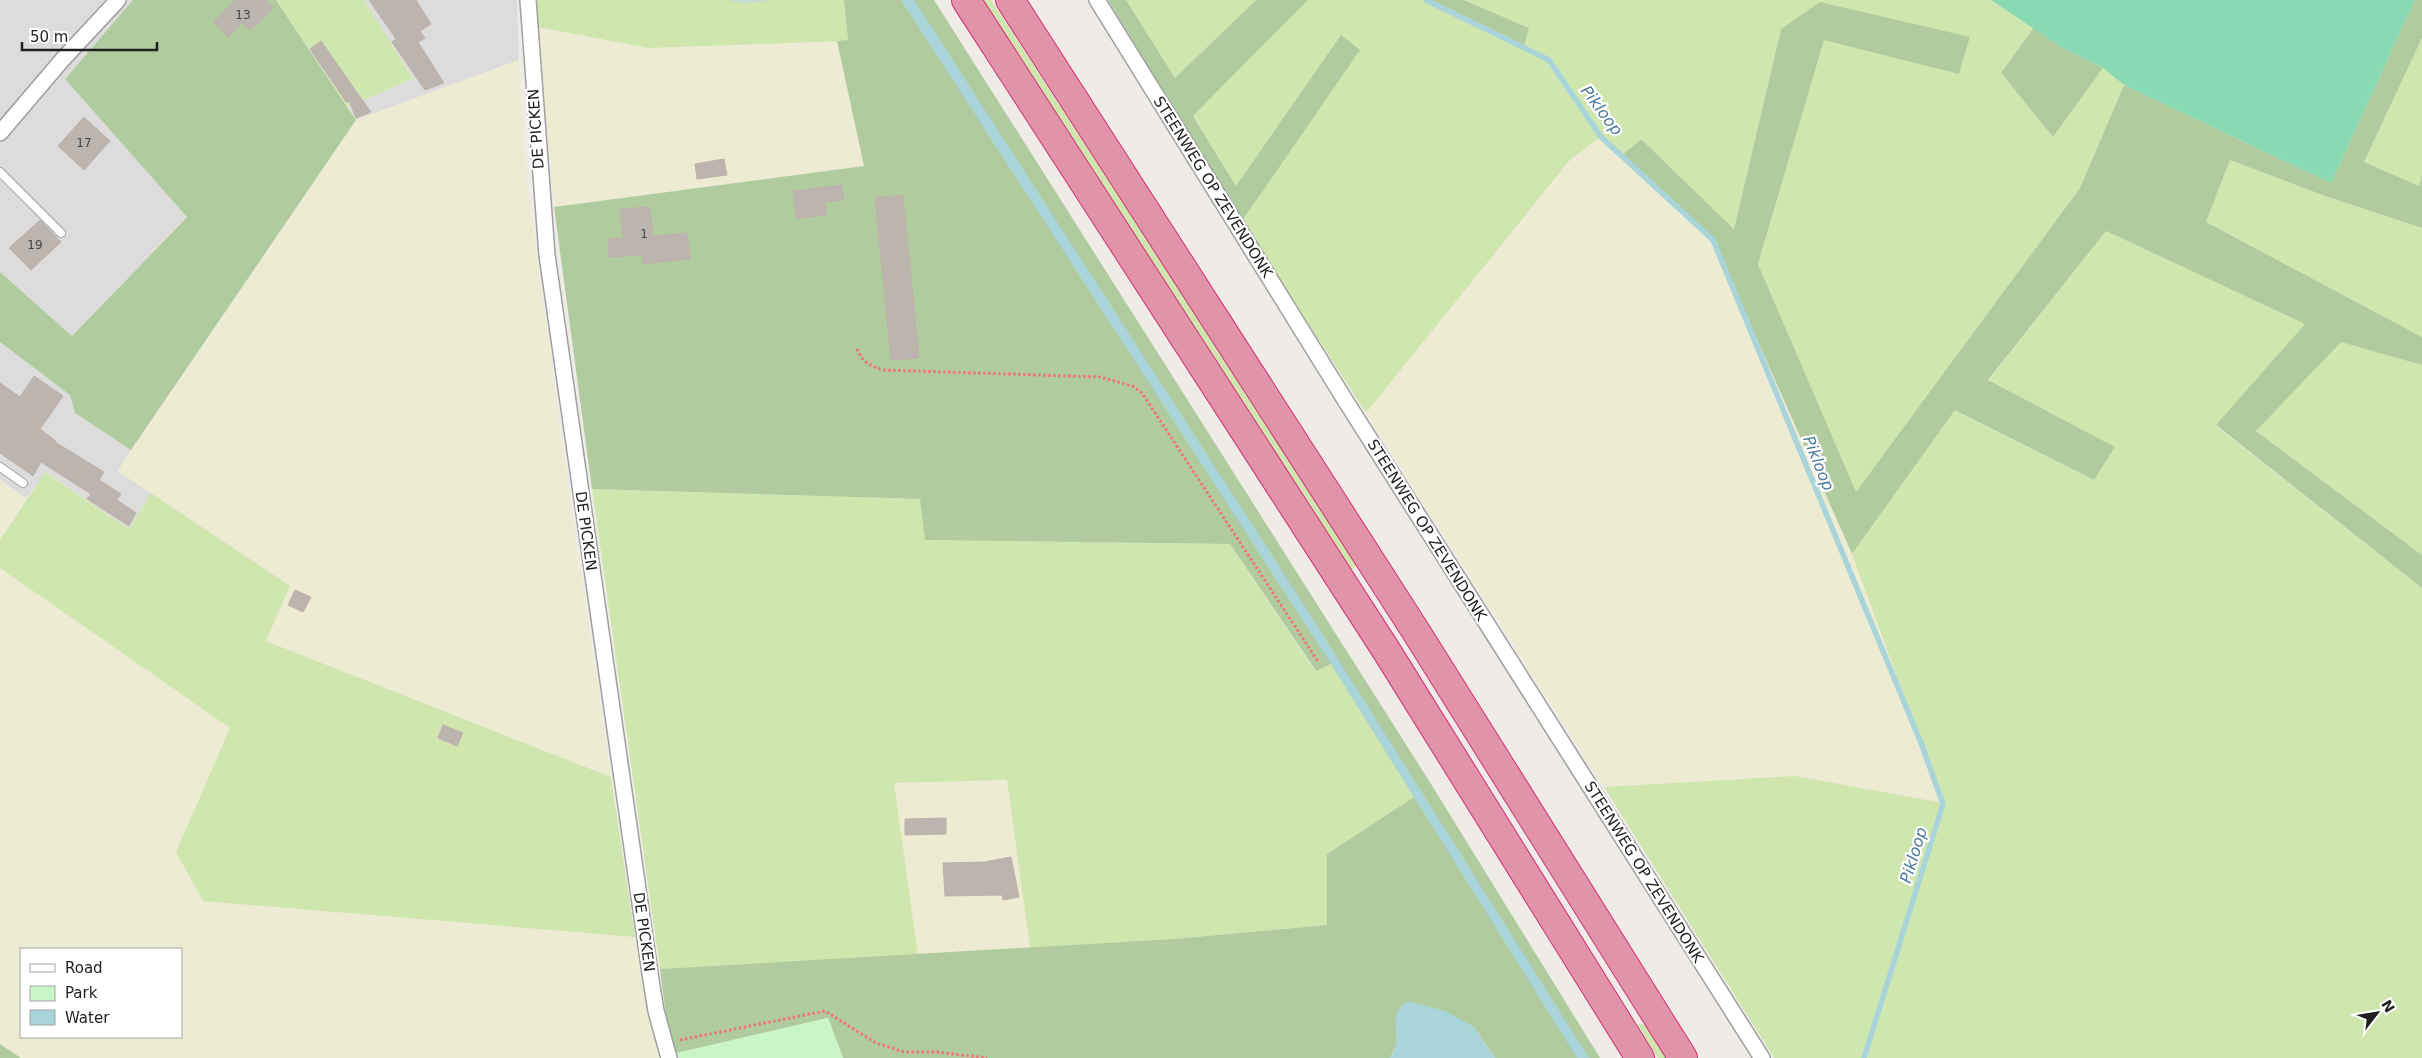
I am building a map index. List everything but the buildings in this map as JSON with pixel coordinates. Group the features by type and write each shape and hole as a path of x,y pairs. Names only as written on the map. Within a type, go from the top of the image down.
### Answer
{"highway":[{"path":"966,0 1386,650 1640,1058"},
{"path":"1010,0 1415,630 1683,1058"}],"street":[{"path":"0,133 63,59 118,0"},
{"name":"DE PICKEN","path":"528,0 547,255 650,980 669,1058"},
{"name":"STEENWEG OP ZEVENDONK","path":"1097,0 1345,400 1762,1058"}],"lane":[{"path":"0,172 61,233"},
{"path":"0,467 23,483"}],"path":[{"path":"857,349 862,360 871,366 884,370 1100,377 1115,380 1142,393 1319,663"},
{"path":"665,1043 825,1011 876,1043 904,1052 937,1052 987,1058"}],"shaded area":[{"path":"0,0 133,0 65,79 187,216 72,336 0,272"},
{"path":"364,0 517,0 519,60 356,120 348,107 413,79"},
{"path":"0,342 71,395 75,413 131,450 118,471 151,493 129,529 46,472 26,498 0,480"}],"green space":[{"path":"133,0 276,0 356,120 131,450 75,413 70,395 0,342 0,272 72,336 187,217 65,79"},
{"path":"276,0 364,0 413,79 348,107"},
{"path":"536,0 844,0 848,41 648,48 538,27"},
{"path":"729,0 774,0 742,4"},
{"path":"844,0 934,0 1431,784 1600,1058 1495,1058 1473,1026 1396,1031 1398,1042 1390,1058 843,1058 828,1018 677,1053 667,1024 660,969 1174,939 1327,925 1327,854 1414,797 1331,664 1316,671 1230,544 925,540 920,499 592,489 554,207 864,166 837,41 848,40"},
{"path":"980,0 991,0 1358,564 1350,571"},
{"path":"1108,0 1126,0 1175,78 1256,0 1308,0 1193,116 1236,186 1341,35 1360,50 1242,221"},
{"path":"1126,0 1256,0 1175,78"},
{"path":"1308,0 1431,0 1523,45 1529,28 1464,0 1991,0 2034,27 2001,73 2053,137 2103,68 2124,85 2080,188 1856,493 1758,264 1824,39 1959,74 1970,37 1781,29 1734,229 1641,139 1621,156 1600,137 1569,161 1366,413 1242,221 1359,49 1341,36 1236,186 1193,116"},
{"path":"1431,0 1464,0 1529,28 1524,45"},
{"path":"1991,0 2415,0 2331,183 2124,85 2103,68 2064,49"},
{"path":"2415,0 2422,0 2422,38 2364,162 2419,186 2422,175 2422,228 2325,196 2230,160 2206,222 2422,337 2422,365 2341,342 2256,431 2422,555 2422,588 2216,425 2305,324 2106,231 1988,380 2115,447 2094,480 1955,410 1852,554 1713,240 1621,156 1641,139 1734,229 1781,29 1820,2 1970,37 1959,74 1824,40 1758,264 1856,492 2080,188 2124,85 2331,183"},
{"path":"538,27 648,48 837,41 865,166 554,207"},
{"path":"2034,27 2064,49 2103,68 2053,137 2001,73"},
{"path":"2422,38 2422,175 2419,186 2364,162"},
{"path":"519,60 527,183 570,501 611,777 266,641 289,586 118,471 356,120"},
{"path":"1601,137 1713,240 1852,554 1943,804 1795,776 1604,787 1366,413 1569,161"},
{"path":"2230,160 2325,196 2422,228 2422,337 2206,222"},
{"path":"2106,231 2306,324 2216,426 2422,588 2422,1058 1774,1058 1604,787 1795,776 1943,803 1852,554 1955,410 2094,480 2115,447 1988,381"},
{"path":"2341,341 2422,365 2422,555 2256,431"},
{"path":"45,472 129,529 151,493 290,586 266,641 611,777 635,937 203,901 176,852 230,728 0,568 0,540"},
{"path":"0,480 26,498 0,540"},
{"path":"592,489 921,499 926,540 1230,544 1315,671 1331,664 1414,797 1327,854 1328,925 1174,939 1030,948 1007,780 894,783 918,955 660,969"},
{"path":"0,568 230,728 176,852 203,901 635,937 647,1011 660,1058 21,1058 0,1044"},
{"path":"1007,780 1030,948 918,955 893,783"},
{"path":"828,1018 843,1058 679,1058 677,1053"},
{"path":"1637,1024 1649,1025 1668,1058 1658,1058"},
{"path":"0,1044 21,1058 0,1058"}],"water":[{"path":"901,0 914,0 1304,605 1589,1058 1577,1058 1331,664"},
{"path":"1408,1001 1445,1011 1473,1026 1495,1058 1390,1058 1395,1049 1396,1042 1395,1021 1400,1008"}],"waterway":[{"name":"Pikloop","path":"1426,0 1549,60 1601,137 1713,240 1921,743 1943,804 1864,1058"}]}
